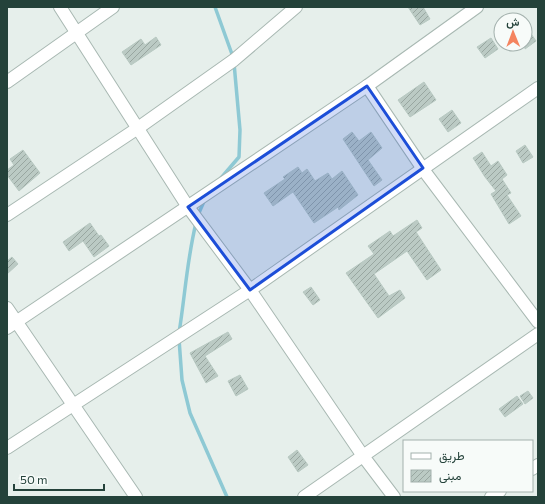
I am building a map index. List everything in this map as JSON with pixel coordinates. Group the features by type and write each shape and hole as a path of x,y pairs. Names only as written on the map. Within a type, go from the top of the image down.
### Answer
{"street":[{"path":"60,7 188,207 250,290 363,456 394,497"},
{"path":"7,82 113,7"},
{"path":"7,216 138,128 234,60 296,7"},
{"path":"12,325 367,86 477,7"},
{"path":"367,86 423,168 538,322"},
{"path":"7,448 250,290 538,88"},
{"path":"7,308 12,325 73,405 136,497"},
{"path":"304,497 538,334"}],"highlighted area":[{"path":"367,86 423,168 250,290 188,207"}],"building":[{"path":"408,7 423,7 430,19 420,25"},
{"path":"156,37 161,45 131,65 122,52 141,39 145,45"},
{"path":"491,38 493,41 494,52 485,58 477,47"},
{"path":"424,82 436,100 410,117 398,100"},
{"path":"452,110 461,123 448,132 439,119"},
{"path":"352,132 359,141 371,132 382,148 368,160 382,180 374,186 343,139"},
{"path":"525,145 533,157 523,163 516,151"},
{"path":"23,150 40,173 19,191 7,175 7,170 14,165 10,159"},
{"path":"482,152 491,166 498,161 507,175 502,179 511,193 507,195 521,216 509,224 491,194 496,191 473,158"},
{"path":"298,167 302,173 307,169 315,181 328,173 332,179 342,171 358,195 339,210 338,207 314,223 293,192 273,206 264,193 285,179 283,177"},
{"path":"417,220 422,228 416,232 441,270 427,280 407,251 374,274 389,296 400,290 405,298 378,318 346,273 374,254 368,246 390,231 393,236"},
{"path":"90,223 99,236 101,235 109,246 94,257 83,241 69,251 63,242"},
{"path":"12,257 18,264 7,274 7,261"},
{"path":"311,287 320,300 313,305 303,292"},
{"path":"228,332 232,339 205,356 218,376 206,383 190,353"},
{"path":"240,375 248,389 236,396 228,381"},
{"path":"528,391 533,398 525,404 520,396"},
{"path":"517,396 523,404 505,417 499,409"},
{"path":"297,450 308,465 298,472 288,457"}],"waterway":[{"path":"215,7 233,57"},
{"path":"221,178 239,157 240,130 234,63"},
{"path":"198,215 205,199"},
{"path":"179,333 188,264 196,223"},
{"path":"179,339 182,380 190,413 227,497"}]}
